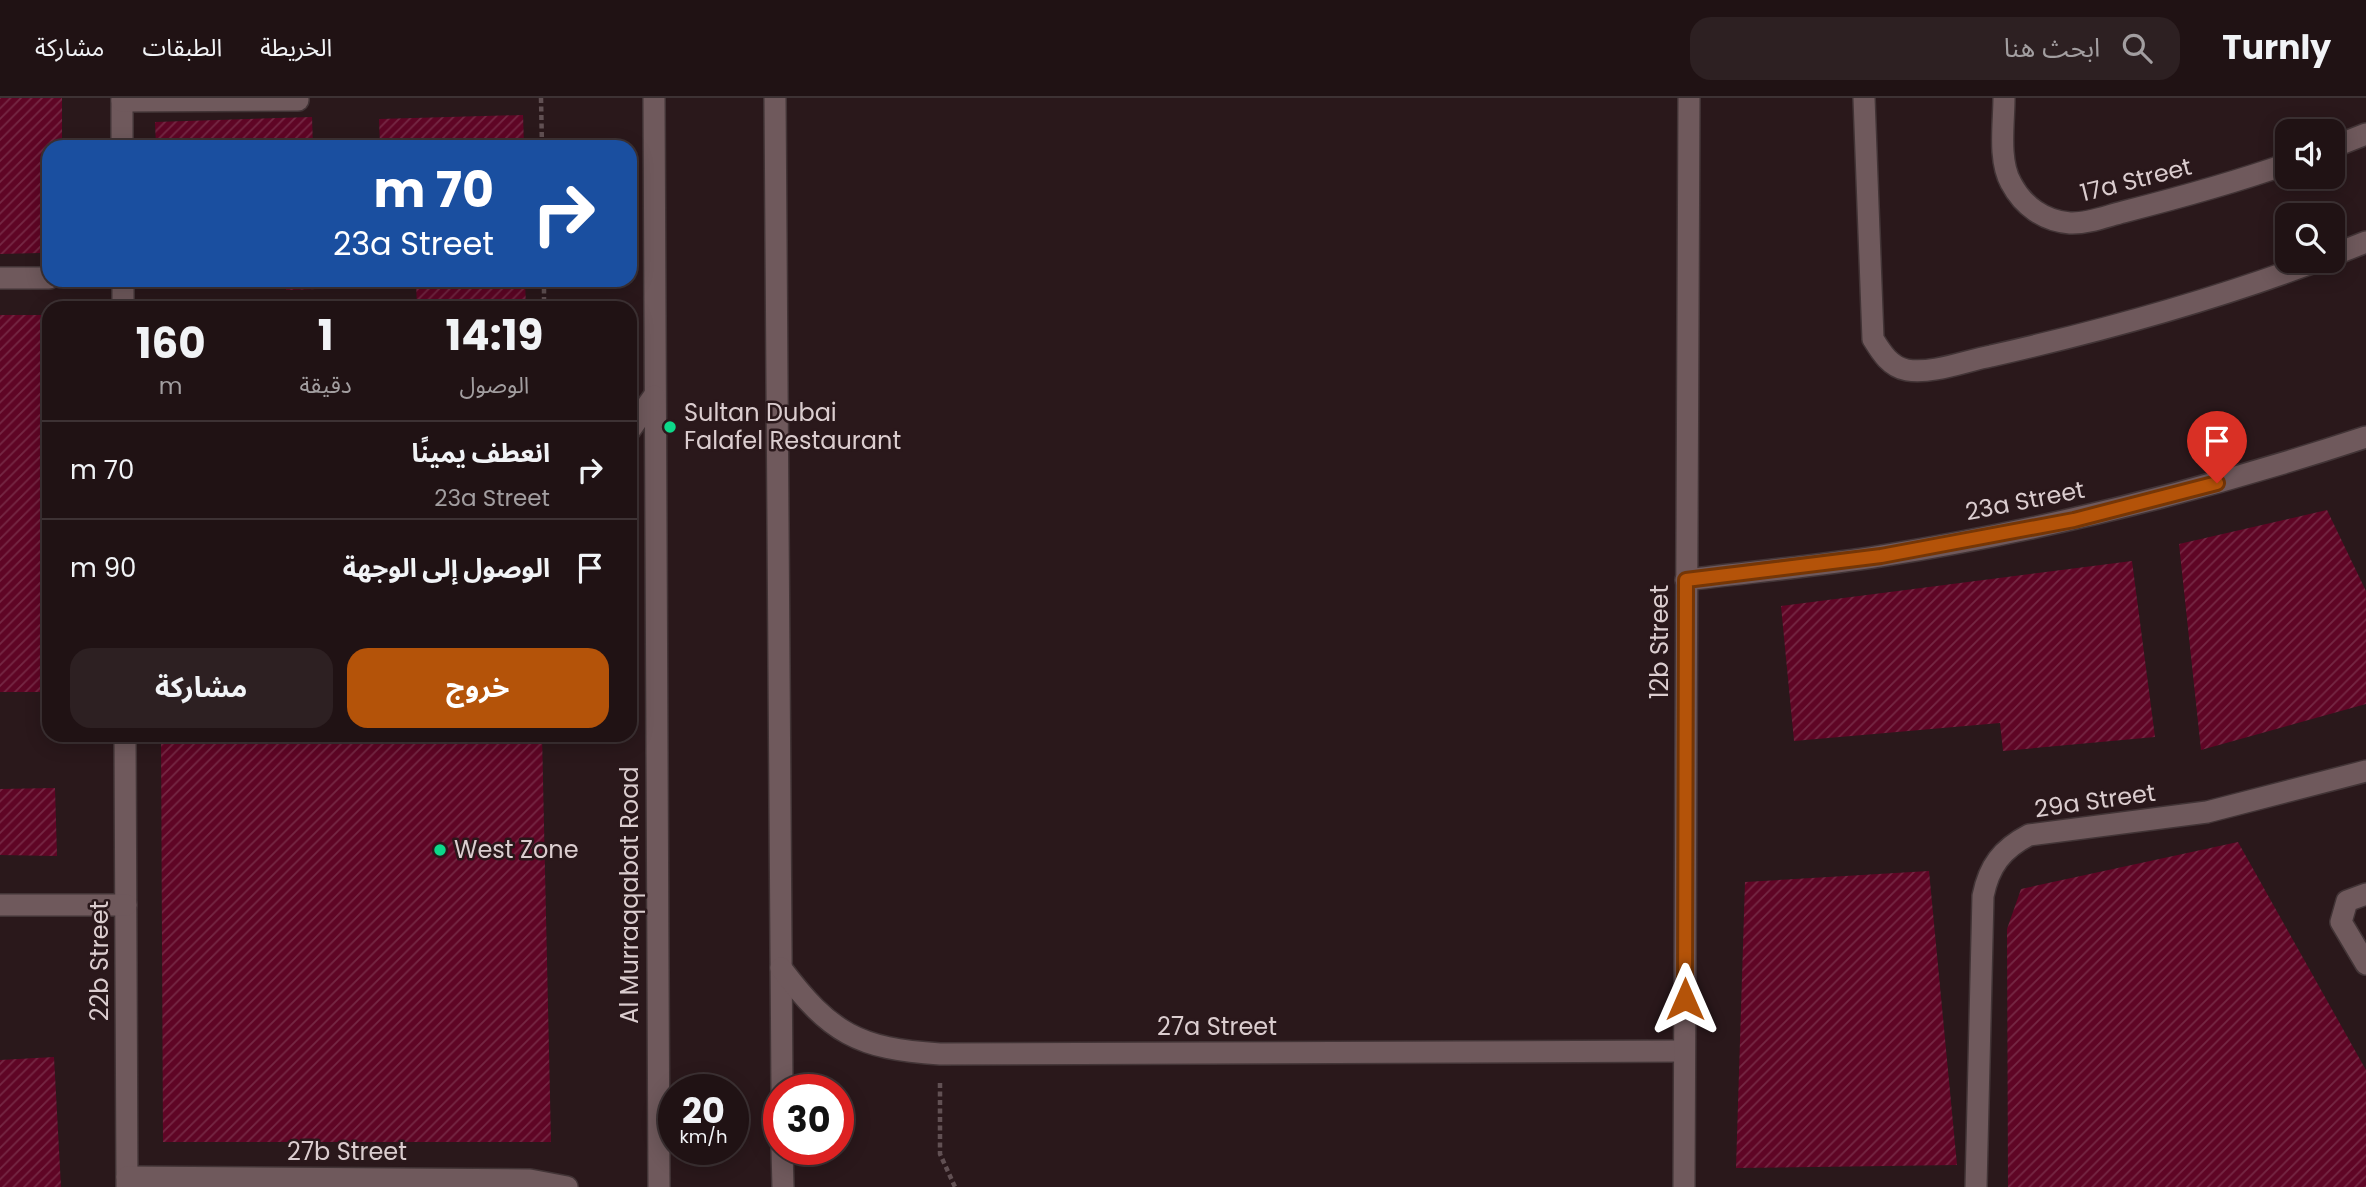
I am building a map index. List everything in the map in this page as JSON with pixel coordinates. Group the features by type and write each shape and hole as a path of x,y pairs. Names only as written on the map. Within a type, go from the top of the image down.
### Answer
{"street":[{"name":"Al Murraqqabat Road","path":"654,98 653,396 659,1187"},
{"path":"775,98 782,1074"},
{"name":"12b Street","path":"1684,1187 1689,98"},
{"path":"1864,98 1873,339 1885,359 1905,370 1928,369 2052,342 2175,309 2282,273"},
{"name":"17a Street","path":"2004,98 2004,154 2009,180 2024,203 2046,218 2072,223 2098,218 2182,198 2275,168"},
{"path":"122,140 122,99 298,100"},
{"path":"2345,143 2366,134"},
{"path":"2345,250 2366,242"},
{"path":"0,278 42,278"},
{"path":"637,420 653,396"},
{"name":"23a Street","path":"1686,580 1881,556 2074,520 2264,471 2366,437"},
{"name":"22b Street","path":"125,742 127,1182"},
{"name":"29a Street","path":"1976,1187 1983,896 1987,877 1997,859 2011,845 2029,835 2207,812 2366,771"},
{"path":"2366,894 2347,901 2342,922 2366,964"},
{"path":"0,905 126,905"},
{"name":"27a Street","path":"781,968 810,1006 848,1035 893,1051 940,1054 1685,1051"},
{"path":"782,1165 783,1187"},
{"name":"27b Street","path":"127,1182 530,1180 567,1187"}],"path":[{"path":"541,98 542,140"},
{"path":"940,1054 940,1154 955,1187"}],"building":[{"path":"0,98 62,98 62,140 42,140 42,251 0,254"},
{"path":"523,115 524,140 380,140 379,119"},
{"path":"312,117 313,140 156,140 155,122"},
{"path":"286,287 319,287 319,289 286,290"},
{"path":"416,287 525,287 526,301 417,301"},
{"path":"0,315 42,315 42,692 0,692"},
{"path":"2327,510 2366,591 2366,704 2201,750 2179,544"},
{"path":"2132,561 2155,737 2003,751 2000,723 1794,741 1781,606"},
{"path":"161,742 542,742 551,1142 163,1142"},
{"path":"55,788 57,856 0,855 0,789"},
{"path":"2238,842 2366,1070 2366,1187 2008,1187 2007,929 2021,889"},
{"path":"1929,871 1957,1165 1736,1168 1745,882"},
{"path":"54,1057 61,1187 0,1187 0,1060"}],"place":[{"name":"Sultan Dubai Falafel Restaurant","path":"670,427"},
{"name":"West Zone","path":"440,850"}],"route":[{"path":"1685,999 1686,580 1881,556 2074,520 2217,483"}]}
